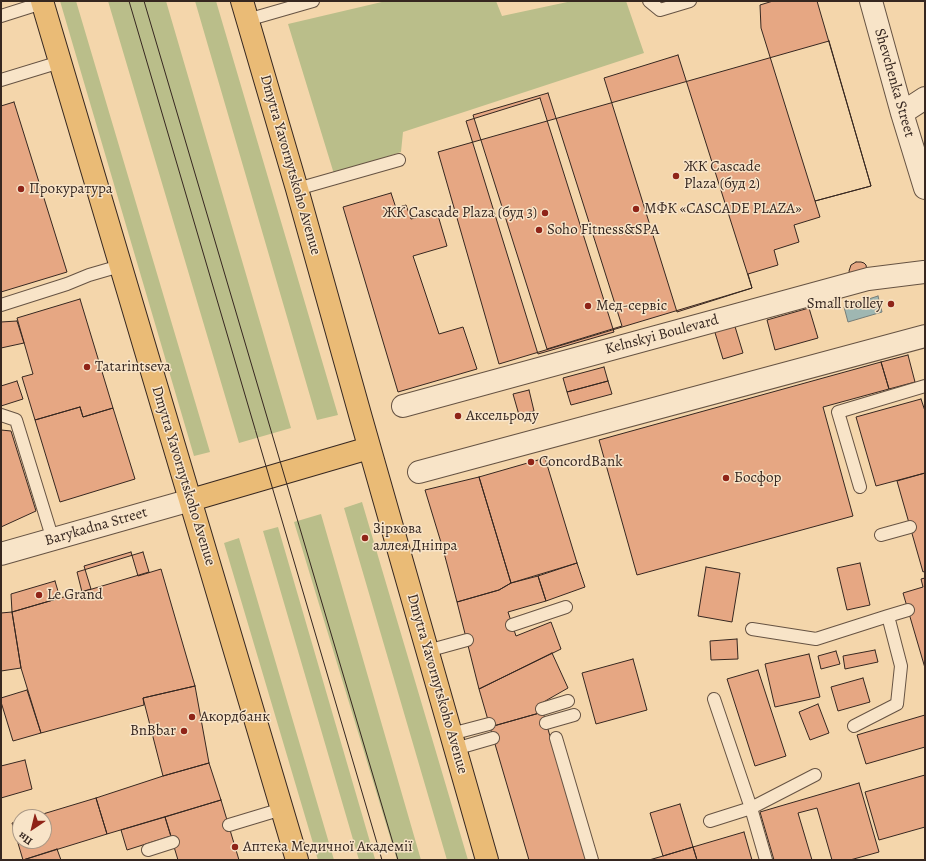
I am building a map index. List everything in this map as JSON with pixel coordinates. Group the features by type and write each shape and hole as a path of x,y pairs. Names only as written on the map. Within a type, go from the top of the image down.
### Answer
{"main road":[{"name":"Dmytra Yavornytskoho Avenue","path":"42,2 297,860"},
{"name":"Dmytra Yavornytskoho Avenue","path":"244,11 297,189 369,448 487,860"},
{"path":"191,500 369,448"}],"street":[{"name":"Shevchenka Street","path":"870,1 925,188"},
{"path":"902,113 925,98"},
{"name":"Kelnskyi Boulevard","path":"402,406 868,279 924,272"},
{"path":"420,472 925,336"},
{"name":"Barykadna Street","path":"1,554 191,500"}],"lane":[{"path":"244,11 313,1"},
{"path":"649,1 660,10 690,1"},
{"path":"1,16 42,2"},
{"path":"1,80 60,62"},
{"path":"297,189 399,160"},
{"path":"1,305 120,266"},
{"path":"860,487 838,412 925,386"},
{"path":"1,415 16,420 53,540"},
{"path":"881,535 910,527"},
{"path":"512,625 566,607"},
{"path":"752,629 816,639 908,610"},
{"path":"854,726 897,704 902,666 888,616"},
{"path":"427,651 467,640"},
{"path":"714,699 751,808 766,860"},
{"path":"542,709 568,701"},
{"path":"546,723 574,715"},
{"path":"453,742 489,724"},
{"path":"453,742 493,738"},
{"path":"556,738 592,860"},
{"path":"710,821 751,808 814,775"},
{"path":"229,826 282,809"},
{"path":"148,850 173,842"}],"green space":[{"path":"60,1 76,1 210,452 194,456"},
{"path":"108,1 166,1 291,428 239,443"},
{"path":"195,1 216,1 338,415 317,420"},
{"path":"386,1 496,1 502,16 572,1 626,1 644,53 403,132 401,152 334,174 288,24"},
{"path":"362,502 468,860 447,860 344,508"},
{"path":"321,514 421,860 397,860 294,522"},
{"path":"278,527 375,859 359,860 263,531"},
{"path":"239,538 334,860 318,860 224,543"}],"water":[{"path":"878,296 882,312 848,322 844,307"}],"building":[{"path":"773,1 817,1 871,186 815,201 761,28 760,5"},
{"name":"МФК «CASCADE PLAZA»","path":"829,41 871,186 815,201 820,217 794,225 799,242 774,250 778,265 748,274 752,288 499,364 438,152"},
{"name":"ЖК Cascade Plaza (буд 2)","path":"678,55 752,288 677,312 604,78"},
{"name":"ЖК Cascade Plaza (буд 3)","path":"548,93 622,326 547,349 473,115"},
{"name":"ЖК Cascade Plaza (буд 3)","path":"540,98 614,332 538,354 466,121"},
{"name":"Прокуратура","path":"14,102 67,272 1,292 1,106"},
{"path":"391,193 396,208 406,205 411,219 437,212 447,246 413,256 439,334 463,327 477,369 398,392 343,207"},
{"path":"856,262 864,263 867,271 850,274 849,271 851,265"},
{"path":"80,299 113,408 83,417 80,407 35,420 22,377 33,374 17,318"},
{"path":"809,308 818,338 775,350 767,320"},
{"path":"733,320 743,353 723,359 713,326"},
{"path":"17,321 24,343 1,348 1,322"},
{"path":"908,355 915,382 889,389 881,362"},
{"name":"Босфор","path":"881,362 889,389 823,407 853,516 637,575 599,440"},
{"path":"604,367 608,381 567,392 563,378"},
{"path":"17,381 23,399 1,406 1,386"},
{"path":"608,381 612,394 571,405 567,392"},
{"path":"529,390 534,411 519,415 513,394"},
{"path":"921,399 925,411 925,473 876,486 856,417"},
{"path":"80,407 83,417 113,408 135,479 60,502 35,420"},
{"path":"1,430 11,431 36,511 1,527"},
{"path":"545,458 577,563 511,583 479,477"},
{"path":"925,473 925,571 923,572 897,481"},
{"path":"479,477 511,583 499,590 457,602 425,490"},
{"path":"131,552 138,576 161,569 195,686 143,698 144,705 41,733 21,668 12,612 91,589 84,566"},
{"path":"143,552 149,572 82,592 77,572"},
{"path":"577,563 585,587 546,601 538,576"},
{"path":"860,563 870,605 847,610 837,568"},
{"path":"706,567 740,573 732,622 698,616"},
{"path":"538,576 546,601 508,612 516,636 551,622 561,649 479,689 457,602 499,590 511,583"},
{"path":"925,578 925,668 903,593 923,587 921,579"},
{"path":"55,581 60,598 12,612 11,594"},
{"path":"12,612 21,668 1,671 1,613"},
{"path":"737,639 738,659 711,660 710,641"},
{"path":"875,650 878,662 845,669 843,656"},
{"path":"836,651 840,664 821,669 818,656"},
{"path":"552,653 568,688 540,704 543,712 490,727 479,689"},
{"path":"809,654 820,697 775,707 765,664"},
{"path":"633,659 647,710 596,724 582,673"},
{"path":"758,670 786,756 755,766 727,679"},
{"path":"863,678 870,702 838,711 831,687"},
{"path":"195,686 209,763 163,776 143,698"},
{"path":"27,690 41,733 13,741 1,698"},
{"path":"818,704 829,733 810,740 799,712"},
{"path":"543,712 586,860 529,860 490,727"},
{"path":"925,715 925,747 866,764 857,735"},
{"path":"25,760 32,789 1,798 1,766"},
{"path":"209,763 221,800 107,834 96,798"},
{"path":"925,775 925,827 879,840 865,792"},
{"path":"859,783 879,852 850,860 832,860 817,808 798,813 812,860 774,860 760,812"},
{"path":"96,798 107,834 23,860 20,849 52,849 52,811"},
{"path":"221,800 239,860 178,860 165,817"},
{"path":"680,804 693,847 663,856 650,813"},
{"path":"165,817 171,836 127,850 121,830"},
{"path":"744,832 752,860 697,860 693,847"},
{"path":"693,847 697,860 649,860 663,856"},
{"path":"57,849 61,860 23,860"}],"tram line":[{"path":"129,1 382,860"},
{"path":"144,1 398,860"}],"place":[{"name":"ЖК Cascade Plaza (буд 2)","path":"676,176"},
{"name":"Прокуратура","path":"21,189"},
{"name":"МФК «CASCADE PLAZA»","path":"636,209"},
{"name":"ЖК Cascade Plaza (буд 3)","path":"545,213"},
{"name":"Soho Fitness&SPA","path":"539,230"},
{"name":"Small trolley","path":"891,304"},
{"name":"Мед-сервіс","path":"588,306"},
{"name":"Tatarintseva","path":"87,367"},
{"name":"Аксельроду","path":"458,416"},
{"name":"ConcordBank","path":"531,462"},
{"name":"Босфор","path":"726,478"},
{"name":"Зіркова аллея Дніпра","path":"365,538"},
{"name":"Le Grand","path":"39,595"},
{"name":"Акордбанк","path":"192,717"},
{"name":"BnBbar","path":"184,731"},
{"name":"Аптека Медичної Академії","path":"235,847"}]}
